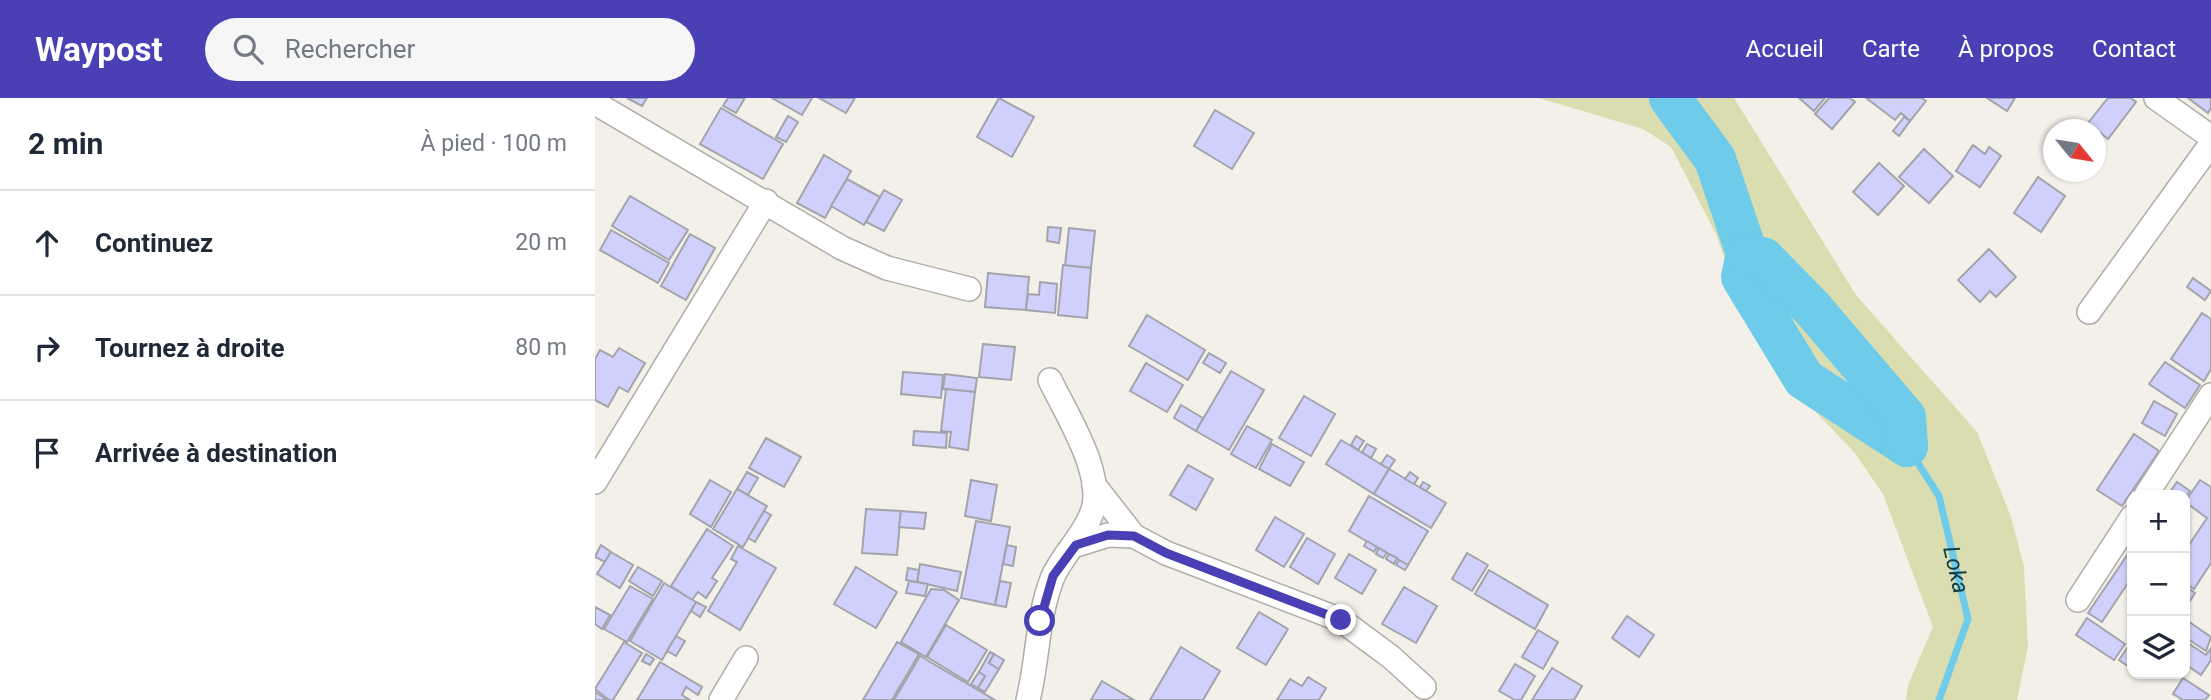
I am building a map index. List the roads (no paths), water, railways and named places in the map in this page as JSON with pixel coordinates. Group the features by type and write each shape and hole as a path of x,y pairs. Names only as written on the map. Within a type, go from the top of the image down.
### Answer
{"street":[{"path":"2156,98 2211,137"},
{"path":"595,103 842,248 887,268 969,289"},
{"path":"2089,312 2211,144"},
{"path":"595,482 766,201"},
{"path":"1028,700 1040,621 1053,576 1076,545 1093,512 1094,485 1086,454 1050,380"},
{"path":"2149,490 2211,395"},
{"path":"1094,485 1134,536 1166,553 1341,620 1391,657 1424,687"},
{"path":"2078,600 2127,525"},
{"path":"1076,545 1108,535 1134,536"},
{"path":"721,700 746,658"}],"waterway":[{"name":"Loka","path":"1670,98 1715,159 1747,254 1742,277 1804,379 1907,446"},
{"name":"Loka","path":"1747,254 1763,258 1813,309 1905,417 1907,446"},
{"name":"Loka","path":"1907,446 1939,496 1968,619 1939,700"}]}
